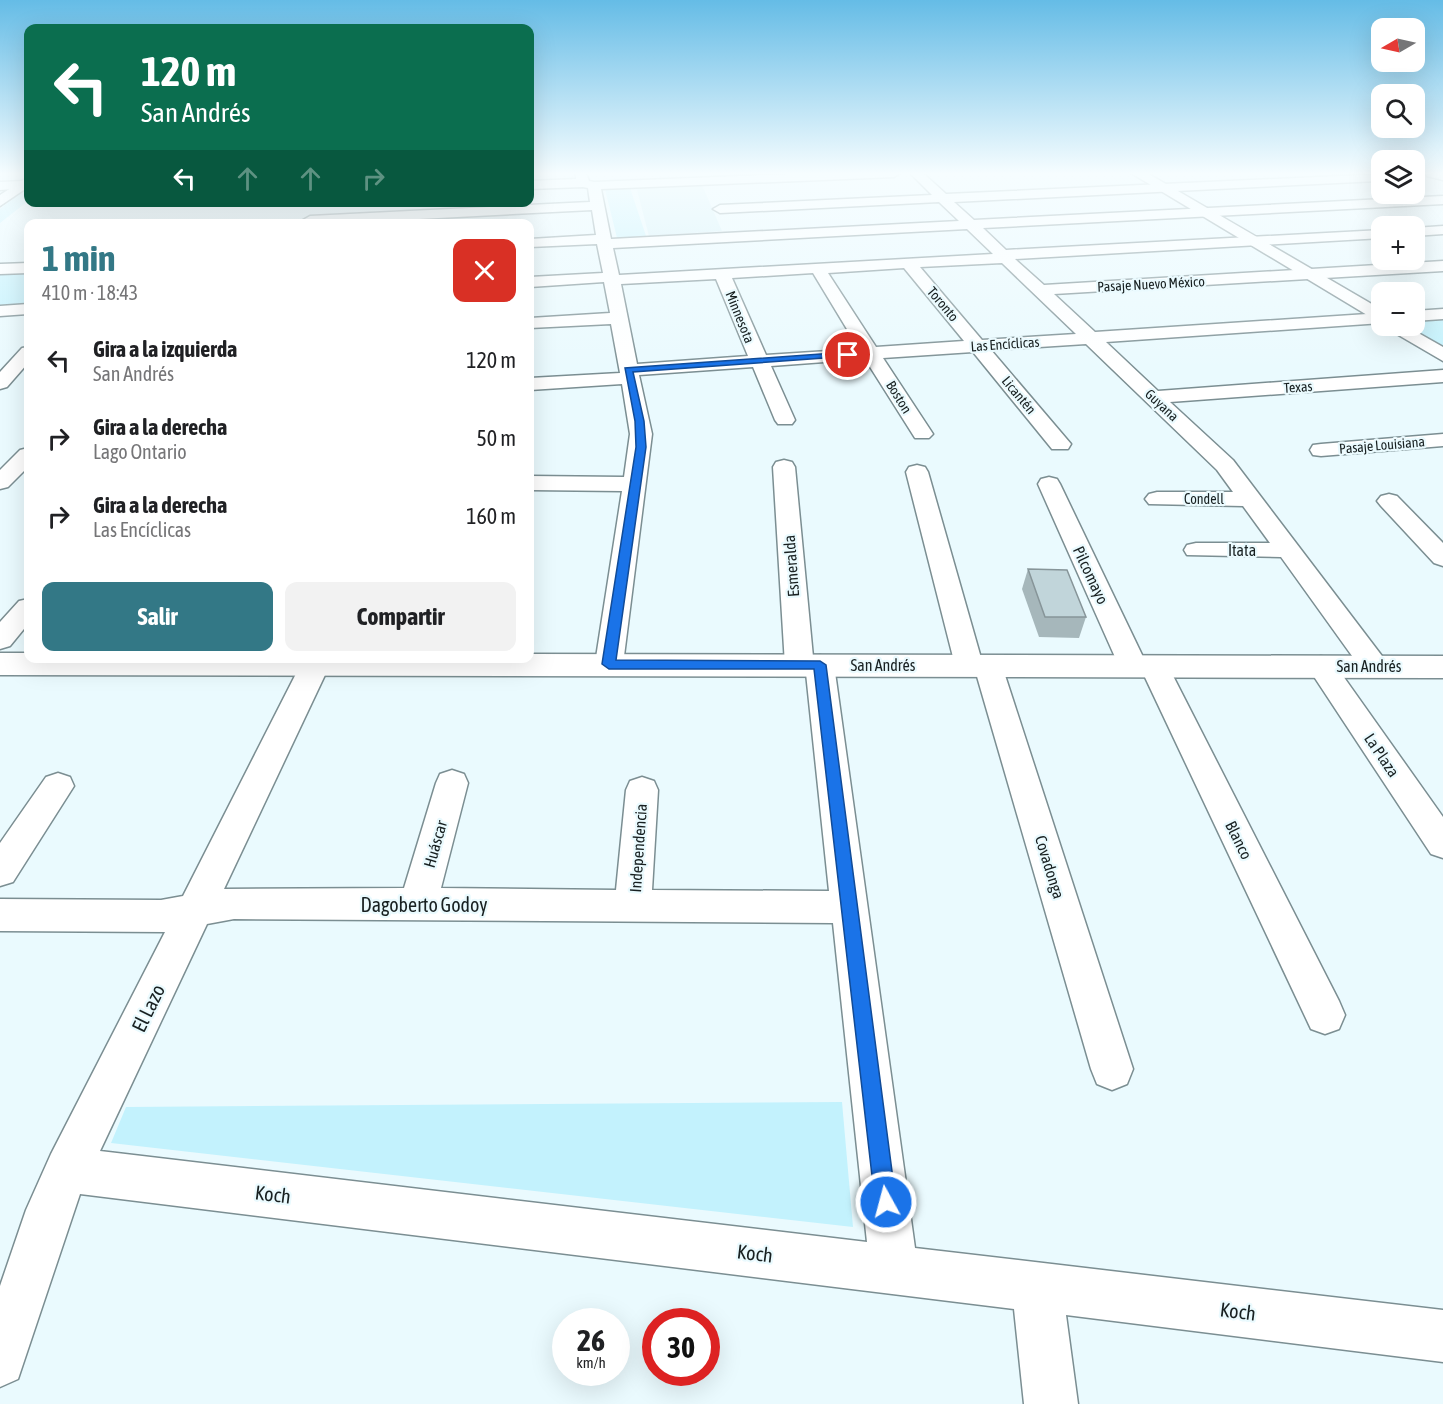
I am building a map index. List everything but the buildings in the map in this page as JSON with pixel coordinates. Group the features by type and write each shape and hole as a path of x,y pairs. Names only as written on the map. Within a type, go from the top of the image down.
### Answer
{"street":[{"path":"534,243 684,239"},
{"name":"Minnesota","path":"734,239 749,272"},
{"name":"Guyana","path":"984,239 1225,465 1375,666"},
{"path":"1248,239 1371,312"},
{"path":"534,282 722,274 1298,239"},
{"path":"603,241 641,434 609,664"},
{"name":"Toronto","path":"908,263 978,346"},
{"name":"Pasaje Nuevo México","path":"1039,290 1443,266"},
{"path":"0,269 24,268"},
{"name":"Boston","path":"817,268 922,434"},
{"name":"Minnesota","path":"722,274 785,420"},
{"path":"0,311 24,309"},
{"path":"1425,315 1443,314"},
{"path":"534,323 618,318"},
{"name":"Las Encíclicas","path":"534,384 758,361 1371,319"},
{"path":"1410,336 1443,355"},
{"name":"Licantén","path":"978,346 1060,444"},
{"path":"6,385 24,358"},
{"name":"Texas","path":"1153,397 1443,376"},
{"name":"Pasaje Louisiana","path":"1321,450 1443,440"},
{"path":"0,482 24,459"},
{"name":"Esmeralda","path":"784,467 809,665 849,907 894,1270"},
{"name":"Covadonga","path":"917,472 1112,1069"},
{"path":"0,482 24,483"},
{"path":"534,483 635,484"},
{"name":"Pilcomayo","path":"1049,484 1143,666"},
{"name":"Condell","path":"1157,499 1251,499"},
{"path":"1389,501 1443,558"},
{"name":"Itata","path":"1196,550 1287,550"},
{"path":"0,640 24,612"},
{"name":"San Andrés","path":"0,664 53,663"},
{"name":"El Lazo","path":"0,1361 50,1210 67,1170 317,663"},
{"name":"San Andrés","path":"534,663 1443,667"},
{"name":"Blanco","path":"1143,666 1325,1015"},
{"name":"La Plaza","path":"1321,666 1443,844"},
{"name":"Huáscar","path":"418,904 452,783"},
{"path":"0,871 58,786"},
{"name":"Independencia","path":"633,905 642,790"},
{"name":"Dagoberto Godoy","path":"0,915 161,916 234,903 849,907"},
{"name":"Koch","path":"67,1170 1443,1336"},
{"path":"1037,1287 1051,1404"}],"shaded area":[{"path":"24,272 24,306 0,308 0,273"},
{"path":"1443,319 1443,348 1423,336 1425,336 1425,320"},
{"path":"842,1102 853,1227 111,1143 126,1107"}],"route":[{"path":"848,355 628,370 640,421 641,447 609,664 820,665 886,1202"}]}
